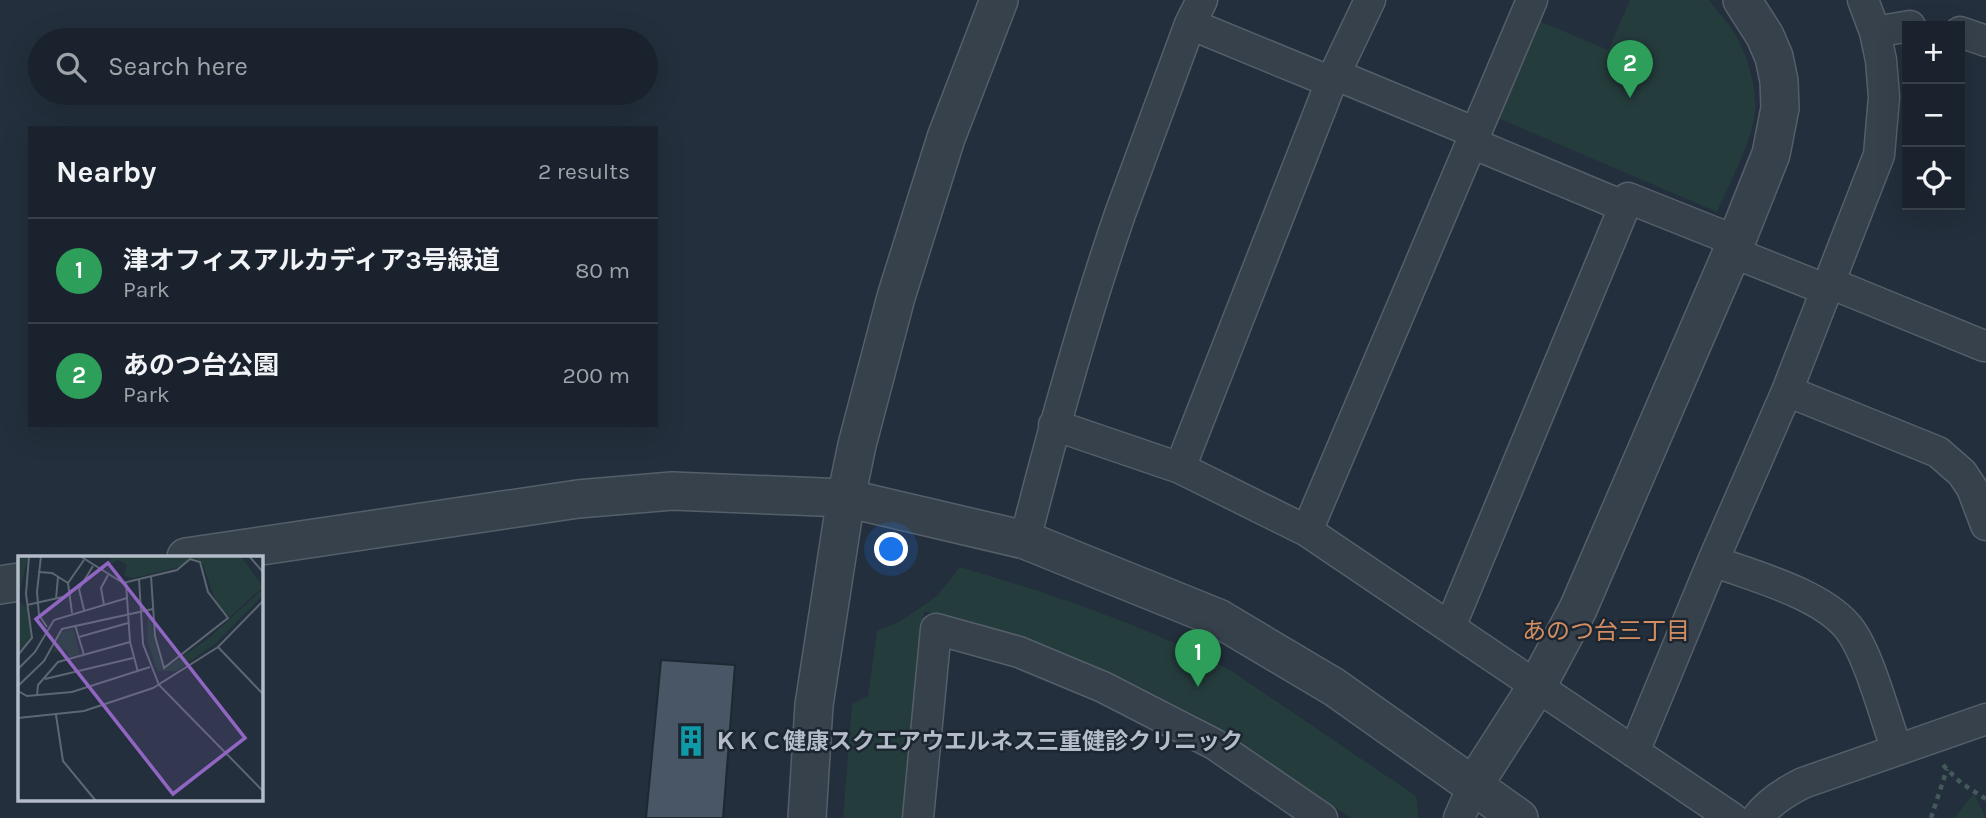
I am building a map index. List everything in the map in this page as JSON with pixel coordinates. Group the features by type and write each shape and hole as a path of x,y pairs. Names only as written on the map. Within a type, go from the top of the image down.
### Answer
{"street":[{"path":"807,818 814,705 846,498 896,297 946,138 999,0"},
{"path":"1180,468 1332,78 1370,0"},
{"path":"1307,531 1532,0"},
{"path":"1466,802 1537,686 1578,609 1734,247 1771,154 1780,108 1779,81 1774,57 1765,36 1742,0"},
{"path":"1634,751 1787,390 1879,155 1884,97 1881,61 1875,32 1863,0"},
{"path":"1026,540 1054,425 1120,215 1196,12 1332,78 1474,138 1623,206"},
{"path":"1875,32 1902,27"},
{"path":"1965,34 1986,41"},
{"path":"1450,627 1628,198 1828,287 1985,348"},
{"path":"1787,390 1938,452 1962,472 1972,488 1986,525"},
{"path":"1054,425 1180,468 1307,531 1732,818"},
{"path":"193,556 578,499 672,491 846,498 1026,540 1219,618 1335,687 1466,802 1519,818"},
{"path":"1713,561 1823,605 1849,628 1865,660 1897,750"},
{"path":"0,585 18,582"},
{"path":"918,818 936,629 1019,652 1103,687 1214,744 1322,818"},
{"path":"1757,818 1787,791 1803,783 1986,719"}],"path":[{"path":"1927,739 1947,769 1961,783 1986,799"},
{"path":"1931,818 1947,769"}],"green space":[{"path":"1630,0 1709,0 1739,42 1753,82 1755,112 1745,150 1717,212 1498,118 1539,21 1608,50"},
{"path":"960,567 1098,612 1165,639 1230,670 1416,796 1419,818 1351,818 1201,718 1124,679 1013,637 924,611 913,818 843,818 852,704 868,696 877,631 901,621 937,596"},
{"path":"1974,793 1986,818 1954,818"}],"building":[{"name":"ＫＫＣ健康スクエアウエルネス三重健診クリニック","path":"661,660 735,665 723,818 646,818"}],"place":[{"name":"あのつ台公園","path":"1630,98"},
{"name":"津オフィスアルカディア3号緑道","path":"1198,687"},
{"name":"ＫＫＣ健康スクエアウエルネス三重健診クリニック","path":"691,741"}],"district":[{"name":"あのつ台三丁目","path":"1606,631"}]}
